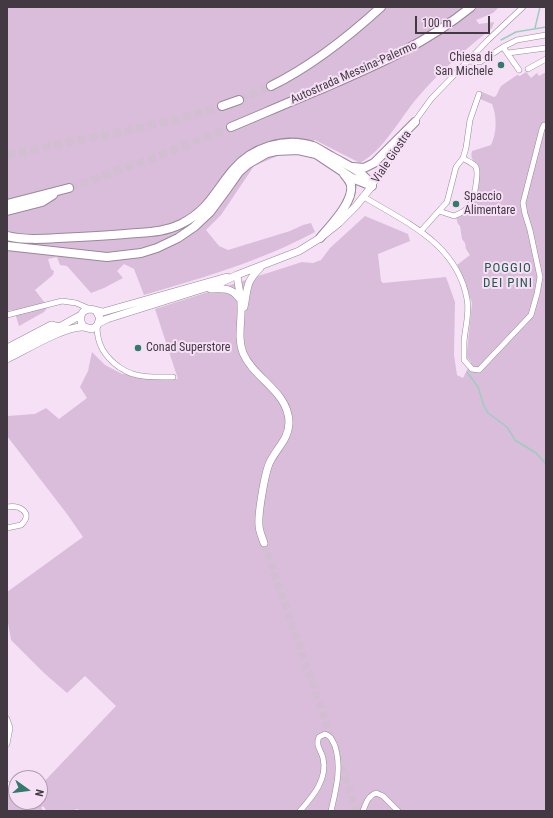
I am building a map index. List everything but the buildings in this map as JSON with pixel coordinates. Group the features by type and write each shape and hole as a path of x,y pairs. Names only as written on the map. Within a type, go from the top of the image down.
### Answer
{"highway":[{"name":"Autostrada Messina-Palermo","path":"271,86 295,74 321,57 381,7"},
{"name":"Autostrada Messina-Palermo","path":"230,127 386,61 420,43 447,26 471,7"},
{"path":"222,106 239,100"},
{"path":"345,169 360,168 374,163 414,122"},
{"path":"7,246 107,257 145,252 170,243 194,228 210,212 233,170 245,158 265,148 284,143 297,143 312,146 345,169 352,178 372,186"},
{"path":"320,238 334,222 350,197 351,185 345,169"},
{"path":"7,236 29,240 104,236 158,231 182,223 195,216 205,208 224,187"},
{"path":"7,211 25,206 66,189"},
{"path":"7,204 41,199"}],"main road":[{"name":"Viale Giostra","path":"98,325 107,319 218,284 299,251 320,238 348,215 372,186"},
{"path":"241,319 249,280 263,266"},
{"name":"Viale Giostra","path":"93,310 103,312 109,311 217,278 237,275"},
{"path":"237,275 244,284 246,292"},
{"path":"237,275 240,298 240,337 243,354 250,364 281,398 286,407 288,417 286,437 271,458 266,473 259,520 260,530 264,542"},
{"path":"192,292 228,288 236,293 240,298"},
{"path":"7,352 40,334 61,326 81,315 86,310 93,310 100,318 98,325 92,329 81,327 69,330 51,337 7,360"},
{"path":"81,315 81,322 86,328"}],"street":[{"name":"Viale Giostra","path":"372,186 431,99 523,7"},
{"path":"469,60 480,62 517,40 546,35"},
{"path":"503,47 519,70"},
{"path":"508,53 545,48"},
{"path":"528,69 546,59"},
{"path":"421,231 447,202 456,167 463,158 468,141 470,120 479,94"},
{"path":"364,197 421,231 453,262 467,299 468,318 464,341 464,360 472,369 478,370 531,315 537,294 540,277 523,203 542,129 546,126"},
{"path":"439,212 454,216 465,210 471,204 477,170 473,164 463,158"},
{"path":"7,315 59,301 76,303 93,310"},
{"path":"76,303 80,308 81,315"},
{"path":"7,347 51,324 61,326"},
{"path":"98,325 98,340 101,349 128,373 134,375 173,377"},
{"path":"86,328 98,340"},
{"path":"7,507 14,506 20,508 26,515 25,520 21,525 7,528"},
{"path":"7,719 10,728 7,744"},
{"path":"300,811 320,785 324,765 317,743 319,737 325,734 332,739 338,760 339,771 331,811"},
{"path":"363,811 368,798 376,793 383,796 398,811"}],"shaded area":[{"path":"7,7 499,7 493,13 476,20 479,24 494,22 492,28 426,87 384,142 369,157 360,163 315,140 254,166 221,215 206,230 219,246 228,250 311,223 315,232 274,252 209,275 144,295 134,269 124,264 117,271 123,278 91,293 67,266 60,265 57,257 48,259 51,269 54,271 53,275 35,290 48,307 44,312 19,326 14,310 7,311"},
{"path":"526,72 531,78 537,73 539,76 546,72 546,811 46,810 48,810 48,778 116,706 85,676 67,693 44,673 11,640 7,617 7,592 83,537 7,436 7,416 35,414 46,408 59,419 87,398 80,387 88,371 92,352 105,365 122,374 178,379 155,309 302,262 313,263 321,260 330,248 365,216 408,234 410,241 378,254 381,281 383,283 446,277 455,302 454,355 457,375 463,378 471,362 467,358 467,350 472,303 457,265 470,255 462,239 460,226 456,217 471,207 477,166 472,159 472,151 491,145 493,140 496,124 495,114 492,104 480,99 482,92 494,97 501,86 517,75 520,76"},
{"path":"7,791 8,810 38,810 7,811"}],"waterway":[{"path":"535,28 540,7"},
{"path":"501,40 516,32 546,27"},
{"path":"467,372 478,387 484,406 488,413 507,427 515,440 536,453 546,464"}],"tunnel":[{"path":"239,100 271,86"},
{"path":"7,155 145,127 222,106"},
{"path":"69,188 149,160 231,127"},
{"path":"264,543 333,743"},
{"path":"338,756 357,811"}],"place":[{"name":"Chiesa di San Michele","path":"501,65"},
{"name":"Spaccio Alimentare","path":"456,204"},
{"name":"Conad Superstore","path":"138,348"}],"district":[{"name":"POGGIO DEI PINI","path":"508,276"}]}
